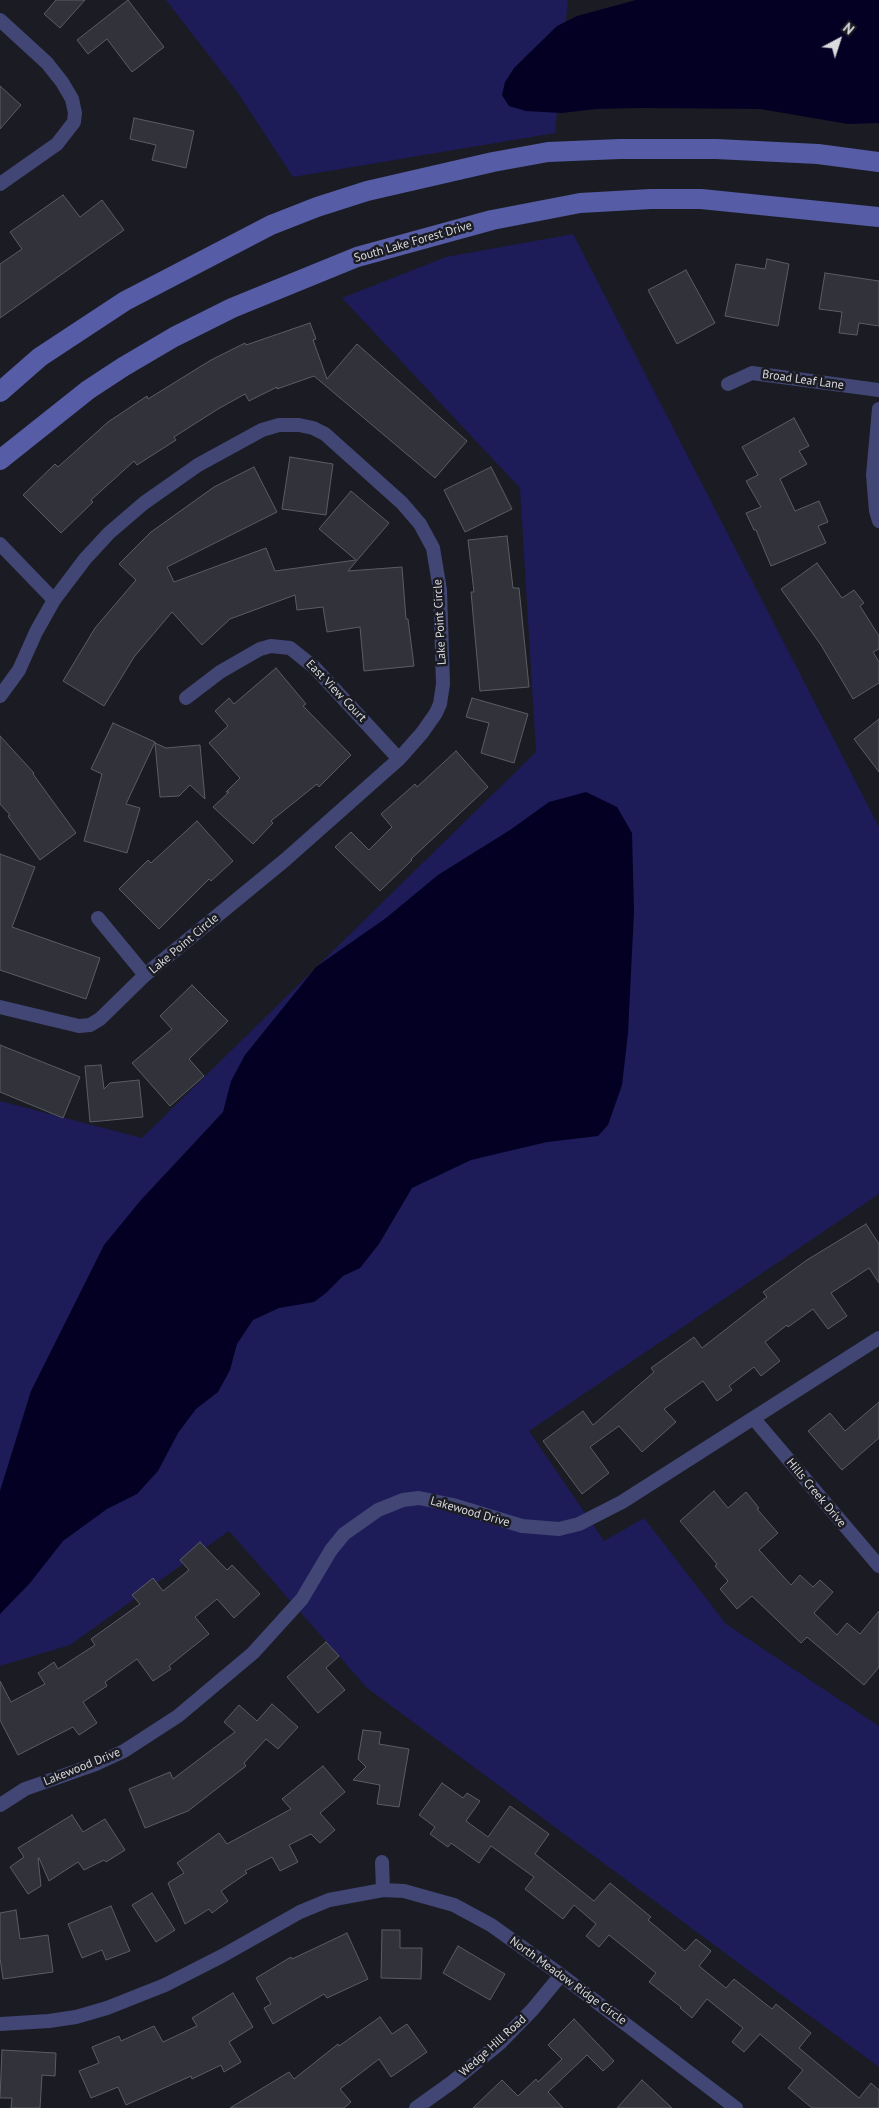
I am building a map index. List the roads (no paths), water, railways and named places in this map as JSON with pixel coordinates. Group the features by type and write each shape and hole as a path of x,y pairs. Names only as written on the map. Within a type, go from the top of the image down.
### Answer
{"main road":[{"path":"0,392 40,357 125,301 271,226 317,207 367,191 492,162 548,152 620,149 716,149 818,154 879,162"},
{"name":"South Lake Forest Drive","path":"0,460 88,390 174,337 232,308 357,257 492,220 580,203 651,199 701,199 879,218"}],"street":[{"path":"0,20 47,63 72,99 75,113 74,122 57,144 0,184"},
{"name":"Broad Leaf Lane","path":"728,384 752,373 879,390"},
{"path":"879,409 873,475 876,511 879,521"},
{"name":"Lake Point Circle","path":"0,696 19,670 36,632 54,600 85,559 109,533 144,502 198,465 262,430 279,425 299,424 313,428 342,447 402,503 420,524 432,548 440,590 443,684 440,704 422,732 399,759 285,860 146,975 100,1019 90,1025 73,1025 0,1007"},
{"path":"0,544 54,600"},
{"name":"East View Court","path":"186,698 220,672 260,648 280,646 290,648 314,667 399,759"},
{"path":"98,918 146,975"},
{"name":"Lakewood Drive","path":"0,1805 24,1789 96,1764 124,1751 178,1716 253,1653 302,1600 331,1550 344,1534 378,1510 403,1500 419,1498 453,1504 522,1526 559,1529 579,1524 622,1502 879,1338"},
{"name":"Hills Creek Drive","path":"754,1419 879,1566"},
{"path":"382,1862 383,1890"},
{"name":"North Meadow Ridge Circle","path":"0,2024 49,2021 76,2017 107,2008 182,1977 300,1912 329,1900 383,1890 404,1891 454,1905 491,1925 561,1975 736,2108"},
{"name":"Wedge Hill Road","path":"416,2108 451,2083 500,2043 533,2009 561,1975"}],"water":[{"path":"636,0 879,0 879,123 848,124 760,109 641,108 596,109 562,113 526,111 509,106 502,95 505,82 514,68 557,26 577,16"},
{"path":"586,792 617,807 632,833 634,912 628,1033 622,1085 608,1125 598,1136 547,1142 471,1160 412,1188 379,1244 360,1268 343,1276 314,1302 279,1308 253,1320 237,1344 230,1370 218,1392 196,1409 178,1433 158,1471 137,1494 107,1509 63,1541 30,1583 0,1614 0,1491 31,1391 104,1245 141,1200 223,1112 231,1081 245,1055 316,967 386,918 438,875 510,830 549,802"}]}
